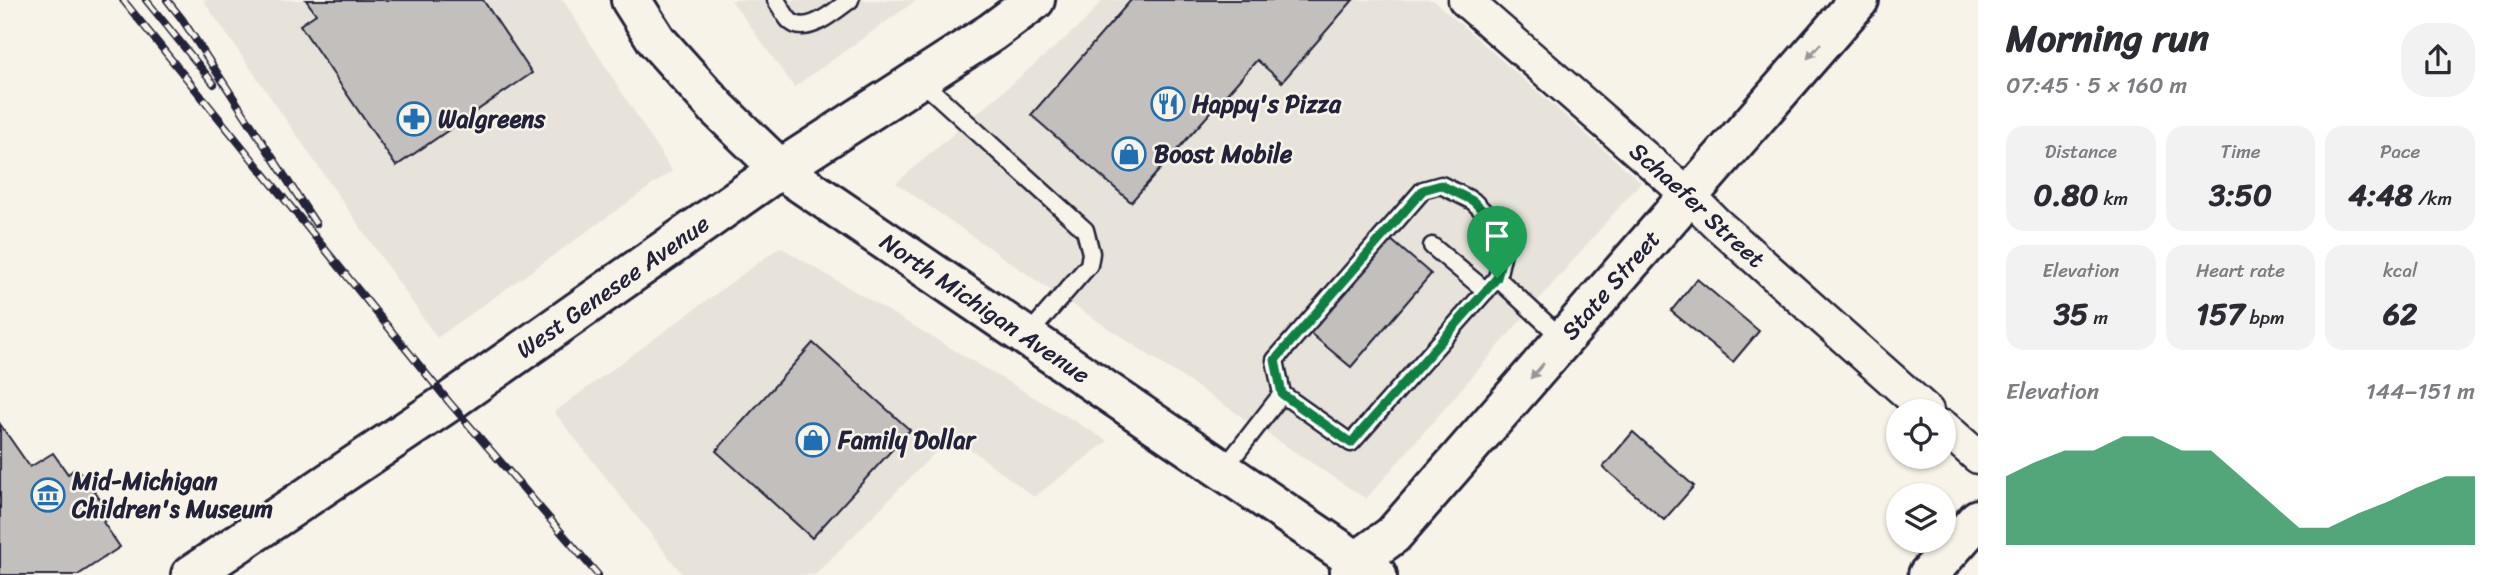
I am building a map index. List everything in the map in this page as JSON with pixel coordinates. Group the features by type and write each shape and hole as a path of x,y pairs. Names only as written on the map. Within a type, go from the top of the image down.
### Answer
{"main road":[{"name":"North Michigan Avenue","path":"631,0 657,41 718,109 780,169 1223,470 1357,572"},
{"name":"West Genesee Avenue","path":"191,575 449,402 780,169 992,32 1035,0"},
{"name":"State Street","path":"1357,572 1393,535 1859,0"},
{"path":"1928,575 1978,519"}],"street":[{"name":"Schaefer Street","path":"1465,0 1688,195 1914,399"},
{"path":"1956,438 1978,457"}],"lane":[{"path":"776,0 790,22 801,26 819,22 850,0"},
{"path":"919,79 1085,230 1091,253 1089,265 1026,337"},
{"path":"1441,185 1473,201 1507,235 1497,278 1351,443 1282,394 1275,360 1423,190 1441,185"},
{"path":"1432,246 1486,290"},
{"path":"1497,278 1564,340"},
{"path":"1223,470 1282,394"}],"shaded area":[{"path":"203,0 563,0 672,171 437,338"},
{"path":"731,0 917,0 794,87"},
{"path":"1103,0 1433,0 1641,182 1366,499 1037,281 896,183 1083,23"},
{"path":"780,247 1108,441 1034,497 952,435 815,575 683,575 554,412"}],"building":[{"name":"Walgreens","path":"306,0 483,0 532,73 396,166 300,25 316,14"},
{"path":"1131,0 1353,0 1282,82 1257,60 1131,202 1031,115"},
{"path":"1390,239 1431,274 1351,367 1310,333"},
{"path":"1697,279 1759,331 1733,362 1671,311"},
{"name":"Family Dollar","path":"813,343 910,430 812,538 716,451"},
{"name":"Mid-Michigan Children's Museum","path":"0,424 30,467 53,453 68,474 76,468 112,515 103,522 120,547 78,575 0,575"},
{"path":"1633,432 1694,486 1664,520 1603,467"}],"railway":[{"path":"123,0 449,402 598,575"},
{"path":"146,0 214,84"},
{"path":"167,0 316,224"}],"place":[{"name":"Happy's Pizza","path":"1168,104"},
{"name":"Walgreens","path":"414,119"},
{"name":"Boost Mobile","path":"1129,154"},
{"name":"Family Dollar","path":"813,440"},
{"name":"Mid-Michigan Children's Museum","path":"48,495"}],"route":[{"path":"1441,185 1473,201 1507,235 1497,278 1351,443 1282,394 1275,360 1423,190 1441,185"}]}
